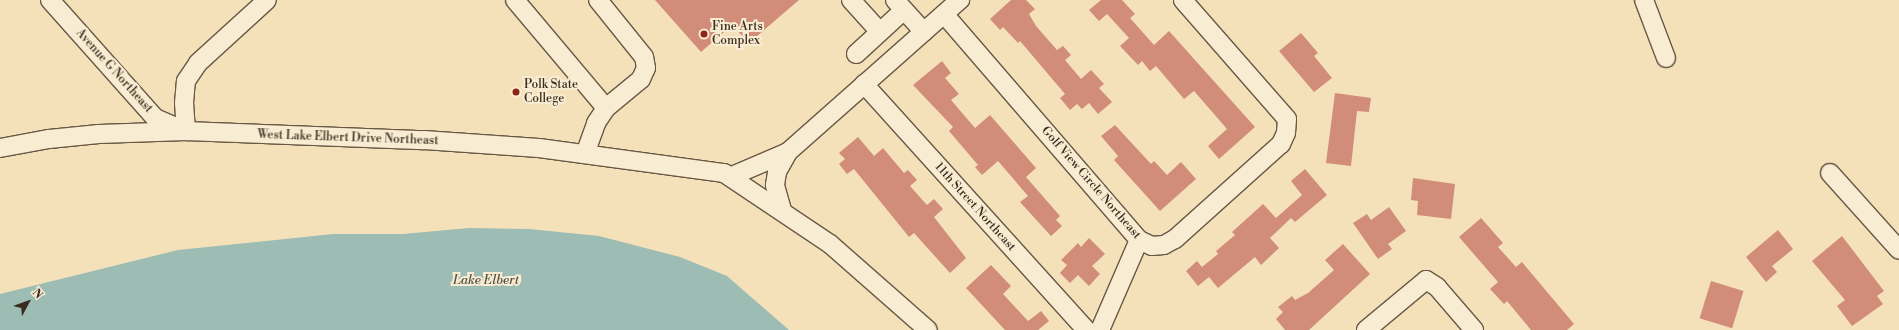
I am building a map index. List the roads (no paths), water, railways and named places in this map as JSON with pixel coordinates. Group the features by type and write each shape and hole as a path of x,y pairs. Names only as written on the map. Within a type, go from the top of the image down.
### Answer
{"street":[{"name":"Avenue G Northeast","path":"50,0 156,118 186,131"},
{"path":"186,131 184,104 186,81 198,63 267,0"},
{"path":"515,0 606,108"},
{"path":"585,154 596,123 606,108 641,79 646,68 644,57 598,0"},
{"path":"851,0 880,32"},
{"path":"732,176 788,152 960,0"},
{"name":"Golf View Circle Northeast","path":"944,14 1139,240 1152,246 1164,245 1175,239 1281,144 1286,133 1287,119 1184,0"},
{"path":"1644,0 1666,58"},
{"path":"856,54 880,32 900,5 924,32"},
{"name":"11th Street Northeast","path":"864,84 1086,330"},
{"name":"West Lake Elbert Drive Northeast","path":"0,148 49,138 99,134 186,131 424,140 539,148 732,176"},
{"path":"782,210 775,185 777,172 788,152"},
{"path":"1830,173 1899,250"},
{"path":"732,176 811,230 928,330"},
{"path":"1100,330 1139,240"},
{"path":"1366,330 1426,280 1437,287 1472,327"}],"water":[{"name":"Lake Elbert","path":"469,228 529,229 599,236 680,257 727,276 789,330 0,330 0,294 178,250 333,234 403,234"}],"place":[{"name":"Fine Arts Complex","path":"704,34"},
{"name":"Polk State College","path":"516,92"}]}
